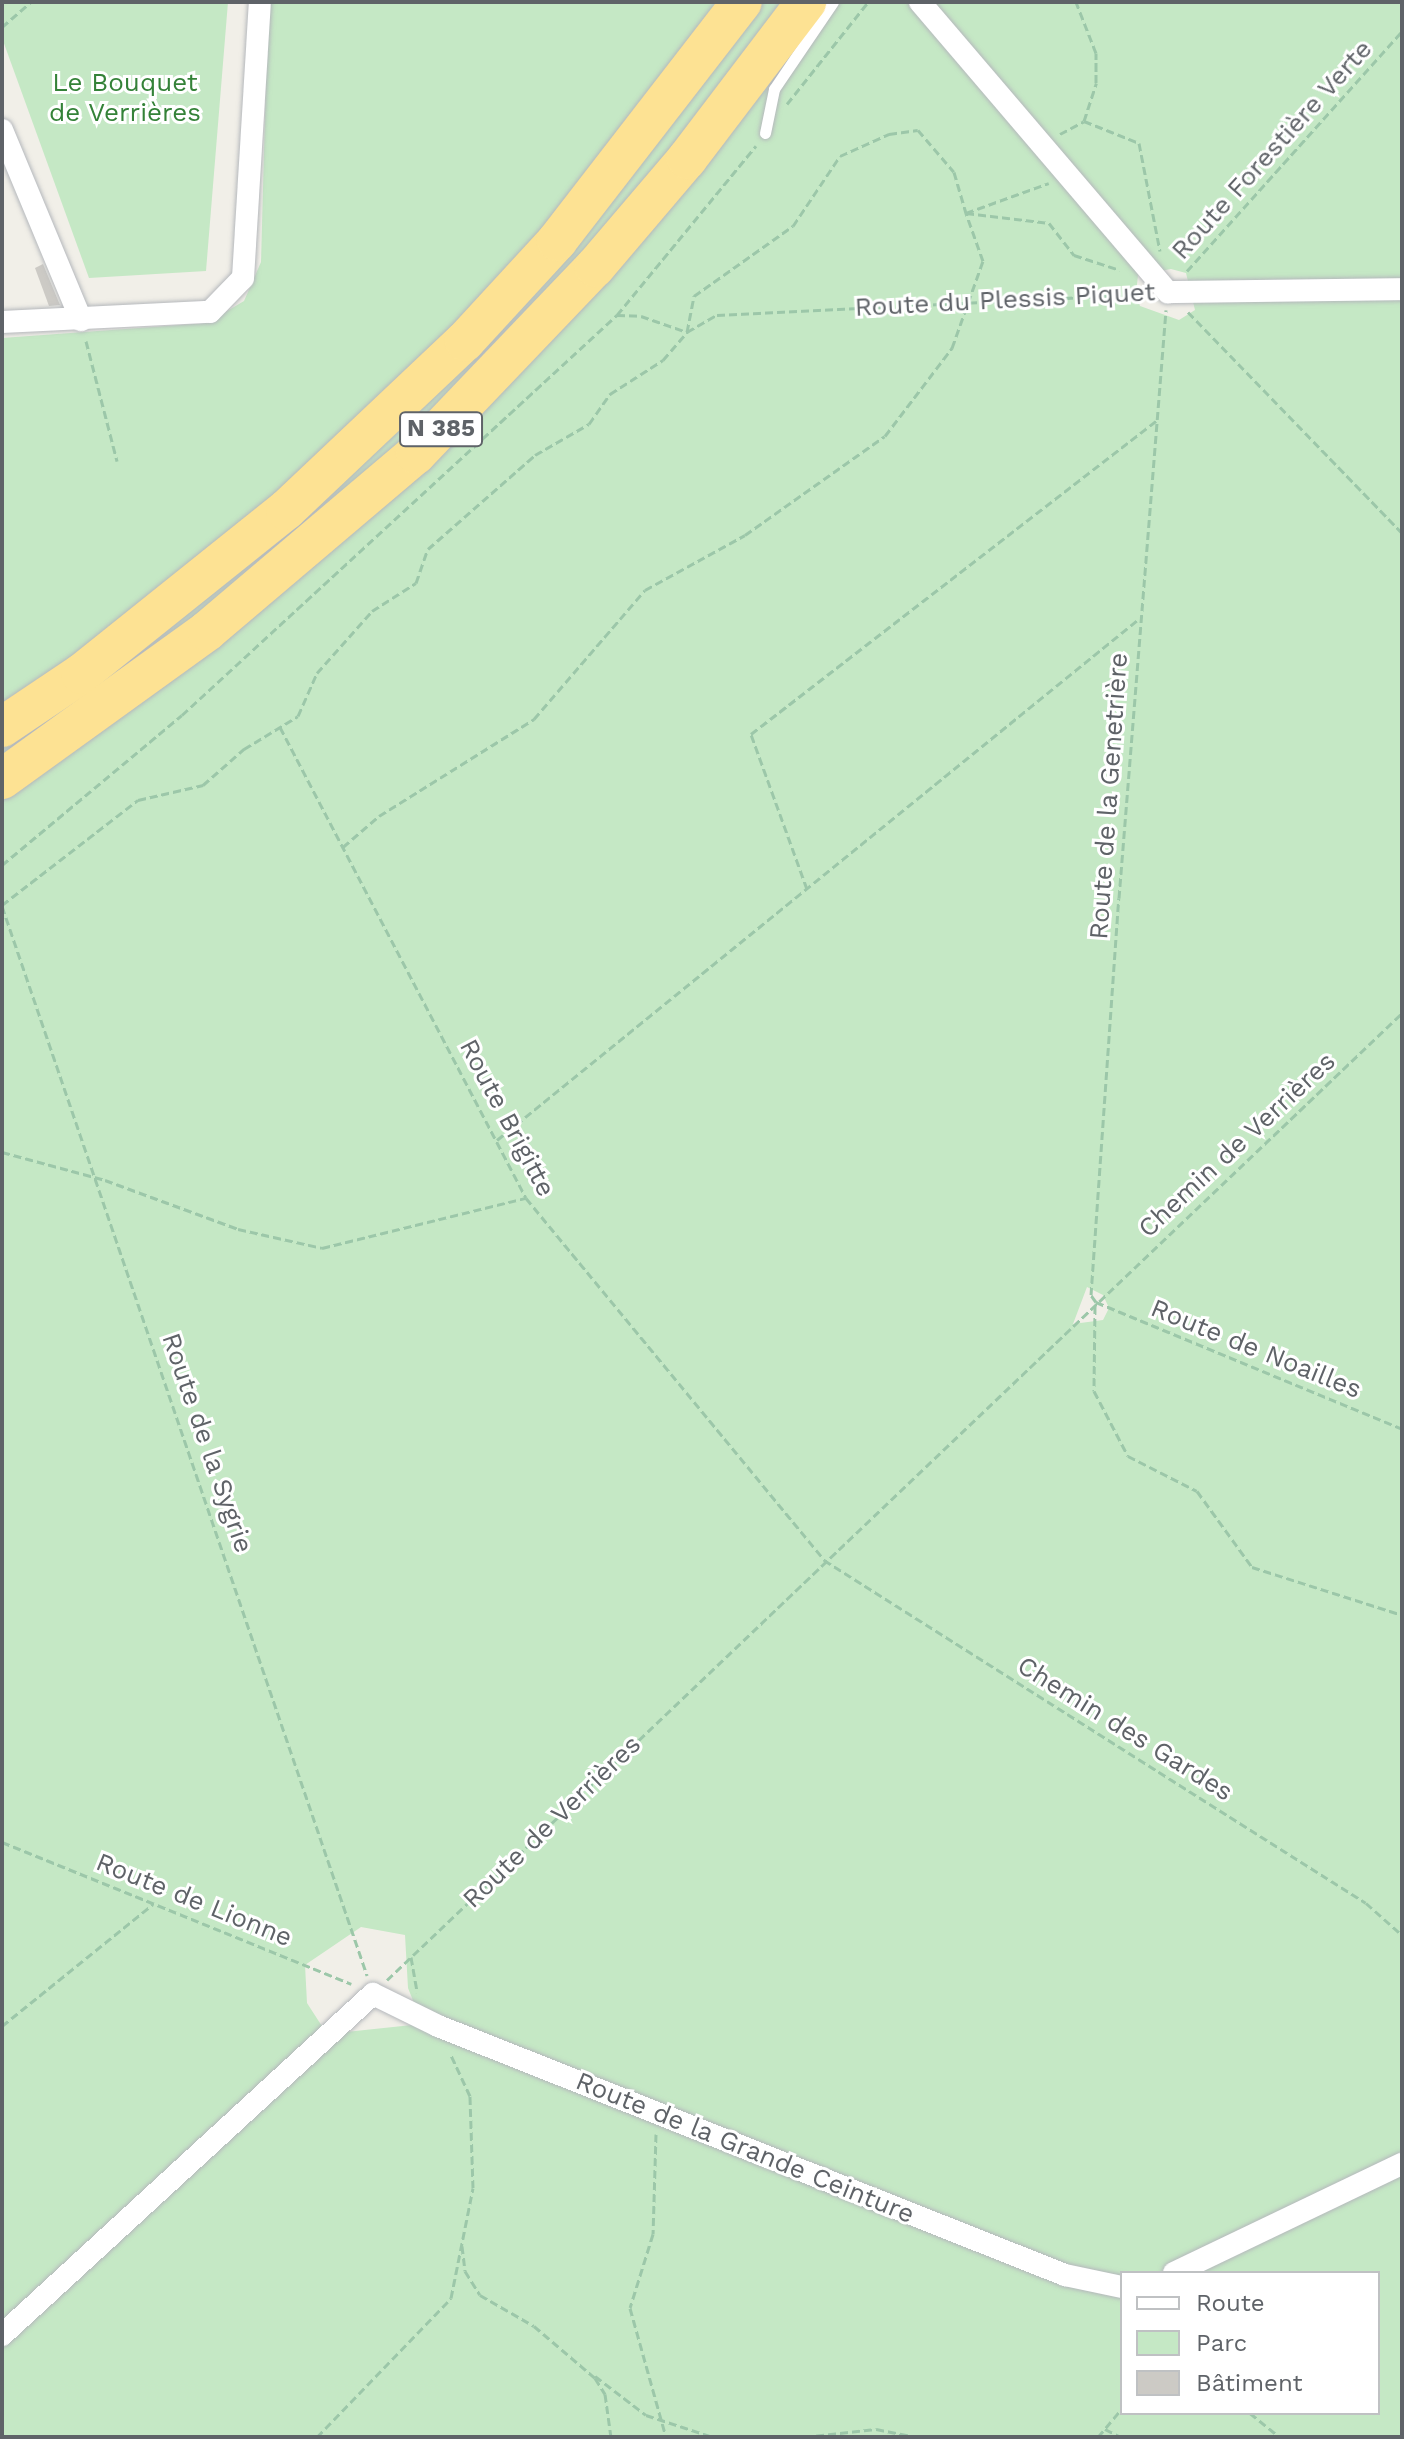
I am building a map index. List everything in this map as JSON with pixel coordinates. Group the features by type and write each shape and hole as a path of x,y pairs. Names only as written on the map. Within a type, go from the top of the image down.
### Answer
{"highway":[{"name":"N 385","path":"2,727 81,674 286,510 465,341 567,229 742,2"},
{"name":"N 385","path":"2,779 207,631 416,454 605,255 806,2"}],"street":[{"path":"2,322 210,312 243,278 260,2"},
{"path":"920,2 1168,292"},
{"path":"2,130 81,320"},
{"name":"Route du Plessis Piquet","path":"1168,292 1402,289"},
{"path":"2,2335 373,1994"},
{"name":"Route de la Grande Ceinture","path":"373,1994 438,2026 1065,2275 1120,2287"},
{"path":"1178,2271 1402,2164"}],"lane":[{"path":"765,133 774,89 833,2"}],"path":[{"path":"2,27 31,2"},
{"path":"862,4 868,2"},
{"path":"1042,144 1084,121 1096,83 1096,53 1076,2"},
{"name":"Route Forestière Verte","path":"1402,31 1168,292 1402,533"},
{"name":"Route de la Genetrière","path":"1084,121 1139,143 1168,292 1091,1295 1096,1302 1090,1322 1094,1391 1128,1456 1197,1491 1252,1567 1402,1615"},
{"path":"2,905 138,800 203,785 298,716 317,673 372,611 416,583 428,549 535,455 589,424 610,394 663,360 687,332 694,296 793,226 840,156 889,134 918,130 954,172 983,261 952,348 885,436 745,535 645,590 534,719 379,816 343,847"},
{"path":"966,213 1038,191 1066,172"},
{"path":"966,213 1033,217 1049,223 1074,255 1090,263 1153,272"},
{"name":"Route du Plessis Piquet","path":"687,332 717,315 1168,292"},
{"path":"617,315 641,316 687,332"},
{"path":"81,320 117,461"},
{"path":"807,889 751,734 1157,420"},
{"path":"497,1140 1141,618"},
{"name":"Route Brigitte","path":"280,727 526,1198 824,1560"},
{"name":"Route de la Sygrie","path":"2,905 373,1994"},
{"name":"Chemin de Verrières","path":"1096,1302 1402,1013"},
{"path":"2,1152 97,1178 238,1229 322,1248 526,1198"},
{"name":"Route de Noailles","path":"1096,1302 1402,1429"},
{"name":"Route de Verrières","path":"373,1994 1096,1302"},
{"name":"Chemin des Gardes","path":"824,1560 1366,1903 1402,1935"},
{"name":"Route de Lionne","path":"2,1842 373,1994"},
{"path":"2,2026 153,1904"},
{"path":"410,2013 419,1988 411,1957"},
{"path":"317,2437 451,2298 473,2188 470,2096 438,2026"},
{"path":"657,2113 653,2234 630,2308 665,2424 666,2437"},
{"path":"462,2242 465,2271 480,2295 534,2326 584,2368 665,2424 713,2437"},
{"path":"584,2368 605,2394 611,2437"},
{"path":"1098,2437 1120,2410"},
{"path":"1252,2415 1280,2437"},
{"path":"804,2437 876,2429 916,2437"},
{"path":"1105,2429 1121,2437"}],"green space":[{"name":"Le Bouquet de Verrières","path":"2,2 228,2 206,271 89,278 2,38"},
{"path":"268,2 1402,2 1402,2437 2,2437 2,338 207,323 244,301 261,262","holes":["1171,269 1186,273 1195,310 1179,320 1140,306 1136,294 1138,275","1087,1287 1103,1295 1109,1308 1103,1320 1073,1324","361,1927 405,1935 408,1988 420,2018 412,2025 327,2034 307,2003 305,1965"]}],"building":[{"path":"43,264 60,305 49,306 35,268"}]}
